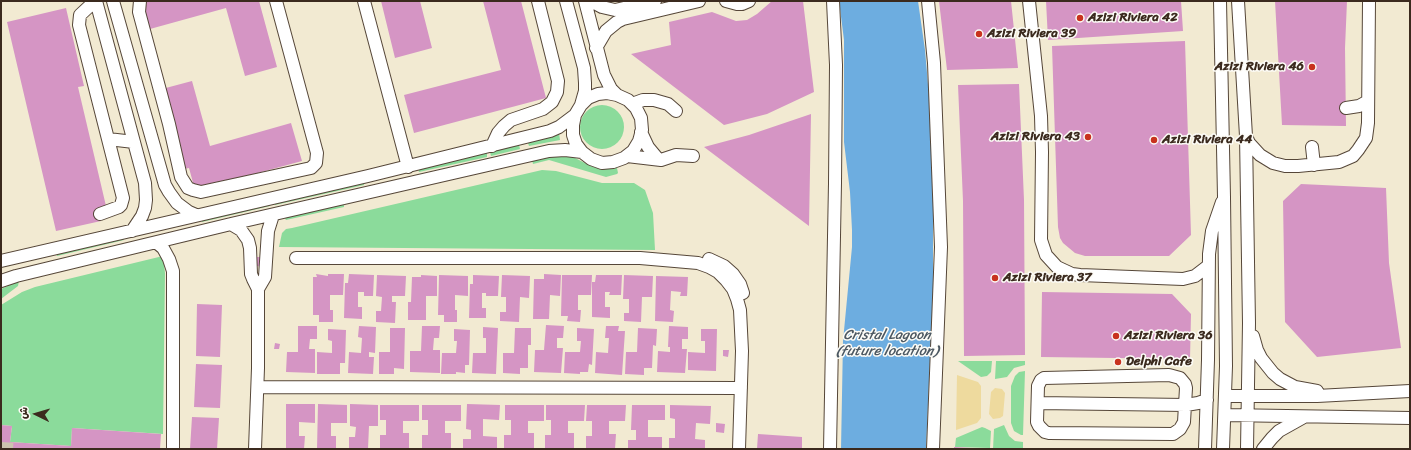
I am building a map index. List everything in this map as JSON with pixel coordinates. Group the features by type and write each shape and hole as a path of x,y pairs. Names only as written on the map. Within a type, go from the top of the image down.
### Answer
{"street":[{"path":"100,214 119,207 123,198 79,25 80,15 96,1 145,183 146,200 142,216 132,231"},
{"path":"114,1 169,192 178,204 196,215"},
{"path":"140,1 139,12 169,124 181,177 185,185 193,190 206,191 311,168 317,160 317,153 276,1"},
{"path":"364,1 408,166"},
{"path":"492,146 498,133 504,126 512,120 543,109 552,102 557,92 558,81 538,1"},
{"path":"585,1 596,48 607,82 617,95"},
{"path":"591,1 602,7 615,10 655,1"},
{"path":"596,48 606,31 623,19 699,1"},
{"path":"726,1 737,4 742,4 749,1"},
{"path":"830,449 836,65 833,1"},
{"path":"928,1 934,71 941,247 933,449"},
{"path":"1029,1 1041,116 1041,240 1046,255 1060,269 1072,274 1080,275 1183,278 1195,276 1208,266"},
{"path":"1220,1 1224,197 1225,396 1223,449"},
{"path":"1238,1 1246,136 1249,323 1247,449"},
{"path":"1246,136 1260,155 1273,163 1292,166 1314,165 1340,162 1353,156 1366,138 1368,131 1369,1"},
{"path":"564,2 585,75 585,90 572,125 576,144 582,152 591,159 602,162 613,162 627,156 633,151 642,132"},
{"path":"121,26 144,31"},
{"path":"1,261 408,166 550,131 563,124 588,98 598,94 607,93 617,95 628,100 636,108 641,118 642,132 648,147 658,159"},
{"path":"632,104 643,100 654,100 668,104 676,111"},
{"path":"1346,108 1359,106 1368,101"},
{"path":"154,144 169,124"},
{"path":"108,139 134,142"},
{"path":"1312,147 1314,165"},
{"path":"1,281 16,276 231,224 549,151 565,150 582,152"},
{"path":"627,156 663,160 676,155 693,156"},
{"path":"1205,449 1207,400 1208,254 1212,230 1224,197"},
{"path":"258,289 265,277 268,231 273,215"},
{"path":"231,224 241,230 248,240 250,248 251,274 258,289 258,387 255,449"},
{"path":"158,242 170,259 173,271 173,449"},
{"path":"296,258 640,258 698,263 709,267 718,272 733,289 740,310 742,351 739,449"},
{"path":"1249,323 1261,358 1280,379 1295,387 1341,395"},
{"path":"1172,376 1180,378 1185,384 1185,410 1184,422 1180,429 1177,432 1169,434 1049,433 1045,432 1037,422 1038,386 1041,380 1048,377 1172,376"},
{"path":"258,387 741,388"},
{"path":"1225,396 1249,397 1341,395 1410,391"},
{"path":"1379,393 1396,396 1410,396"},
{"path":"1185,410 1207,400"},
{"path":"1038,404 1185,410 1206,420"},
{"path":"1224,415 1410,418"},
{"path":"1263,449 1279,431 1306,416"}],"green space":[{"path":"598,105 606,105 611,106 618,111 623,118 623,136 618,143 611,148 598,149 590,146 583,139 580,131 580,123 583,115 590,108"},
{"path":"559,133 560,140 529,146 528,143"},
{"path":"519,145 520,149 491,156 490,152"},
{"path":"487,153 487,157 419,172 418,168"},
{"path":"549,156 571,156 593,167 606,169 617,168 618,173 606,177 549,160 533,164 532,160"},
{"path":"542,170 556,171 602,183 634,183 645,190 653,213 655,250 279,247 282,233 286,229"},
{"path":"364,181 364,185 275,205 274,202"},
{"path":"269,202 270,206 202,222 201,218"},
{"path":"344,203 344,207 286,220 284,217"},
{"path":"123,236 124,240 57,256 56,252"},
{"path":"163,256 165,273 163,434 72,428 71,446 10,442 12,426 1,425 1,305 22,292 35,287"},
{"path":"19,281 18,286 1,299 1,289"},
{"path":"958,361 992,361 991,372 987,376 981,377"},
{"path":"996,361 1025,361 1025,365 1014,368 1007,377 995,379"},
{"path":"1025,371 1023,435 1021,435 1014,431 1011,423 1011,386 1015,376 1019,372"},
{"path":"1004,425 1009,436 1015,441 1023,442 1023,449 993,449 994,429"},
{"path":"982,427 991,431 990,448 955,447 956,438"}],"sand":[{"path":"957,375 978,382 981,386 981,418 977,423 956,430"},
{"path":"995,388 1002,389 1005,393 1003,416 993,419 989,414 991,392"}],"water":[{"name":"Cristal Lagoon (future location)","path":"839,1 918,1 925,50 929,96 933,189 933,294 926,449 841,449 843,341 852,247 852,230 850,192 844,142 844,40"}],"building":[{"path":"142,1 259,1 277,67 245,76 226,8 150,29"},
{"path":"381,1 420,1 432,48 395,58"},
{"path":"483,1 521,1 546,98 414,133 404,95 501,70"},
{"path":"772,1 803,1 814,92 767,114 724,125 631,54 671,45 669,22 712,12 736,21 747,20 757,14"},
{"name":"Azizi Riviera 39","path":"939,1 1011,1 1018,68 947,70"},
{"path":"1046,1 1181,1 1183,31 1048,40"},
{"name":"Azizi Riviera 46","path":"1275,1 1347,1 1345,48 1346,126 1282,125"},
{"path":"66,8 84,86 78,87 106,206 98,208 101,221 56,231 7,22"},
{"path":"1185,41 1191,235 1169,256 1085,256 1075,253 1063,243 1060,238 1058,227 1052,46"},
{"path":"192,81 210,146 291,123 302,161 195,190 189,168 184,169 162,89"},
{"path":"1019,84 1024,200 1025,355 964,356 963,201 958,85"},
{"path":"811,114 809,226 704,147 749,135"},
{"path":"1301,184 1386,188 1389,263 1401,348 1317,357 1285,322 1283,201"},
{"path":"257,257 264,257 263,267 257,266"},
{"path":"316,274 328,276 328,274 344,274 343,295 330,295 330,310 333,310 333,322 319,322 319,315 313,315 313,277 317,277"},
{"path":"349,274 374,275 373,296 364,296 364,292 358,292 358,307 362,307 362,319 344,318 345,283 348,283"},
{"path":"544,274 561,275 560,296 550,295 549,319 533,319 534,279 544,279"},
{"path":"377,275 406,276 405,296 392,296 392,302 396,302 395,323 376,322 376,311 381,311 382,297 376,296"},
{"path":"421,275 437,276 437,296 426,296 426,320 408,320 408,302 411,302 412,277 421,277"},
{"path":"439,275 468,276 468,296 455,295 457,322 444,322 444,315 438,315"},
{"path":"473,275 499,276 498,296 486,296 486,293 482,293 482,308 486,308 486,318 469,318 470,284 473,284"},
{"path":"502,275 530,276 529,298 520,297 519,322 500,321 500,312 506,312 506,297 501,297"},
{"path":"562,275 592,275 591,295 578,295 578,310 581,310 580,322 567,321 568,316 561,316"},
{"path":"596,275 622,275 621,295 609,295 610,292 605,292 605,307 610,307 610,318 592,317 592,282 595,282"},
{"path":"624,275 653,276 652,297 642,297 641,322 624,321 624,313 629,313 629,299 623,299"},
{"path":"656,276 688,277 687,296 680,296 681,292 671,291 670,310 674,311 673,322 655,321"},
{"name":"Azizi Riviera 36","path":"1042,292 1172,294 1191,314 1190,359 1041,357"},
{"path":"197,304 222,305 220,357 196,356"},
{"path":"546,325 564,326 563,338 557,338 557,348 563,348 561,373 534,372 535,350 544,350"},
{"path":"298,326 317,326 317,339 310,339 309,349 315,349 315,373 286,372 287,352 298,352"},
{"path":"359,326 376,327 375,353 369,352 369,357 374,357 373,374 348,373 349,352 361,353 362,338 358,337"},
{"path":"422,326 440,326 439,338 434,338 433,350 440,350 440,373 410,372 410,351 421,351"},
{"path":"606,326 619,326 618,331 625,331 622,375 595,373 596,352 608,353 609,338 605,338"},
{"path":"669,326 688,327 688,339 682,339 682,349 687,349 685,373 657,372 658,351 670,352 670,347 668,347"},
{"path":"483,327 498,328 496,374 472,373 473,353 486,353 486,338 483,338"},
{"path":"390,328 405,328 404,369 394,368 394,374 379,374 379,352 390,352"},
{"path":"515,328 531,328 531,345 528,345 528,368 520,368 520,374 503,373 503,353 514,353"},
{"path":"577,328 594,329 592,365 589,364 588,372 580,372 580,374 564,373 565,352 580,352 581,341 577,341"},
{"path":"638,328 657,329 656,346 653,345 652,368 644,368 644,375 625,374 626,352 637,352"},
{"path":"328,329 346,330 345,363 340,363 340,374 317,374 317,352 332,353 332,341 328,340"},
{"path":"454,329 470,330 469,365 465,365 465,373 456,372 456,374 441,374 442,353 456,353 457,341 454,341"},
{"path":"701,329 717,329 716,371 688,370 688,352 705,353 705,341 701,341"},
{"path":"275,343 280,344 279,349 274,349"},
{"path":"723,350 729,350 728,357 723,356"},
{"path":"196,364 222,365 220,408 194,407"},
{"path":"286,404 315,404 315,423 299,422 299,436 305,436 304,449 286,449"},
{"path":"318,404 347,405 347,423 331,423 331,436 336,436 336,449 317,449"},
{"path":"350,404 378,405 378,426 369,426 368,449 349,449 349,437 355,437 356,427 350,426"},
{"path":"467,404 500,405 499,420 483,419 483,436 497,437 497,449 463,449 463,439 471,439 471,430 466,429"},
{"path":"380,405 419,405 419,421 403,421 403,433 409,433 409,449 380,449 380,435 386,435 386,420 380,420"},
{"path":"422,405 461,405 461,421 445,421 445,433 451,433 451,449 422,449 422,435 428,435 428,420 422,420"},
{"path":"505,405 544,405 544,421 528,421 528,433 534,433 534,449 504,449 504,435 511,435 511,420 505,420"},
{"path":"546,405 585,405 584,421 568,421 568,433 574,433 574,449 545,449 545,435 551,435 551,420 546,420"},
{"path":"587,405 626,405 625,421 609,421 609,434 616,434 615,449 586,449 586,436 592,436 592,421 586,421"},
{"path":"632,405 665,405 665,420 648,420 648,437 662,437 662,449 628,449 628,440 636,440 636,430 631,430"},
{"path":"670,405 711,406 710,424 696,423 695,439 705,440 705,449 669,449 669,438 675,438 675,419 670,418"},
{"path":"192,417 219,418 217,449 190,449"},
{"path":"716,423 725,424 724,433 716,432"},
{"path":"1,425 12,426 10,442 71,446 72,428 161,434 160,449 1,449"},
{"path":"758,434 802,437 802,449 757,449"},
{"path":"954,447 972,448 972,449 954,449"}],"tunnel":[{"path":"1,448 16,449"}],"place":[{"name":"Azizi Riviera 42","path":"1080,18"},
{"name":"Azizi Riviera 39","path":"979,34"},
{"name":"Azizi Riviera 46","path":"1312,67"},
{"name":"Azizi Riviera 43","path":"1088,137"},
{"name":"Azizi Riviera 44","path":"1154,140"},
{"name":"Azizi Riviera 37","path":"995,278"},
{"name":"Azizi Riviera 36","path":"1116,336"},
{"name":"Delphi Cafe","path":"1118,362"}]}
